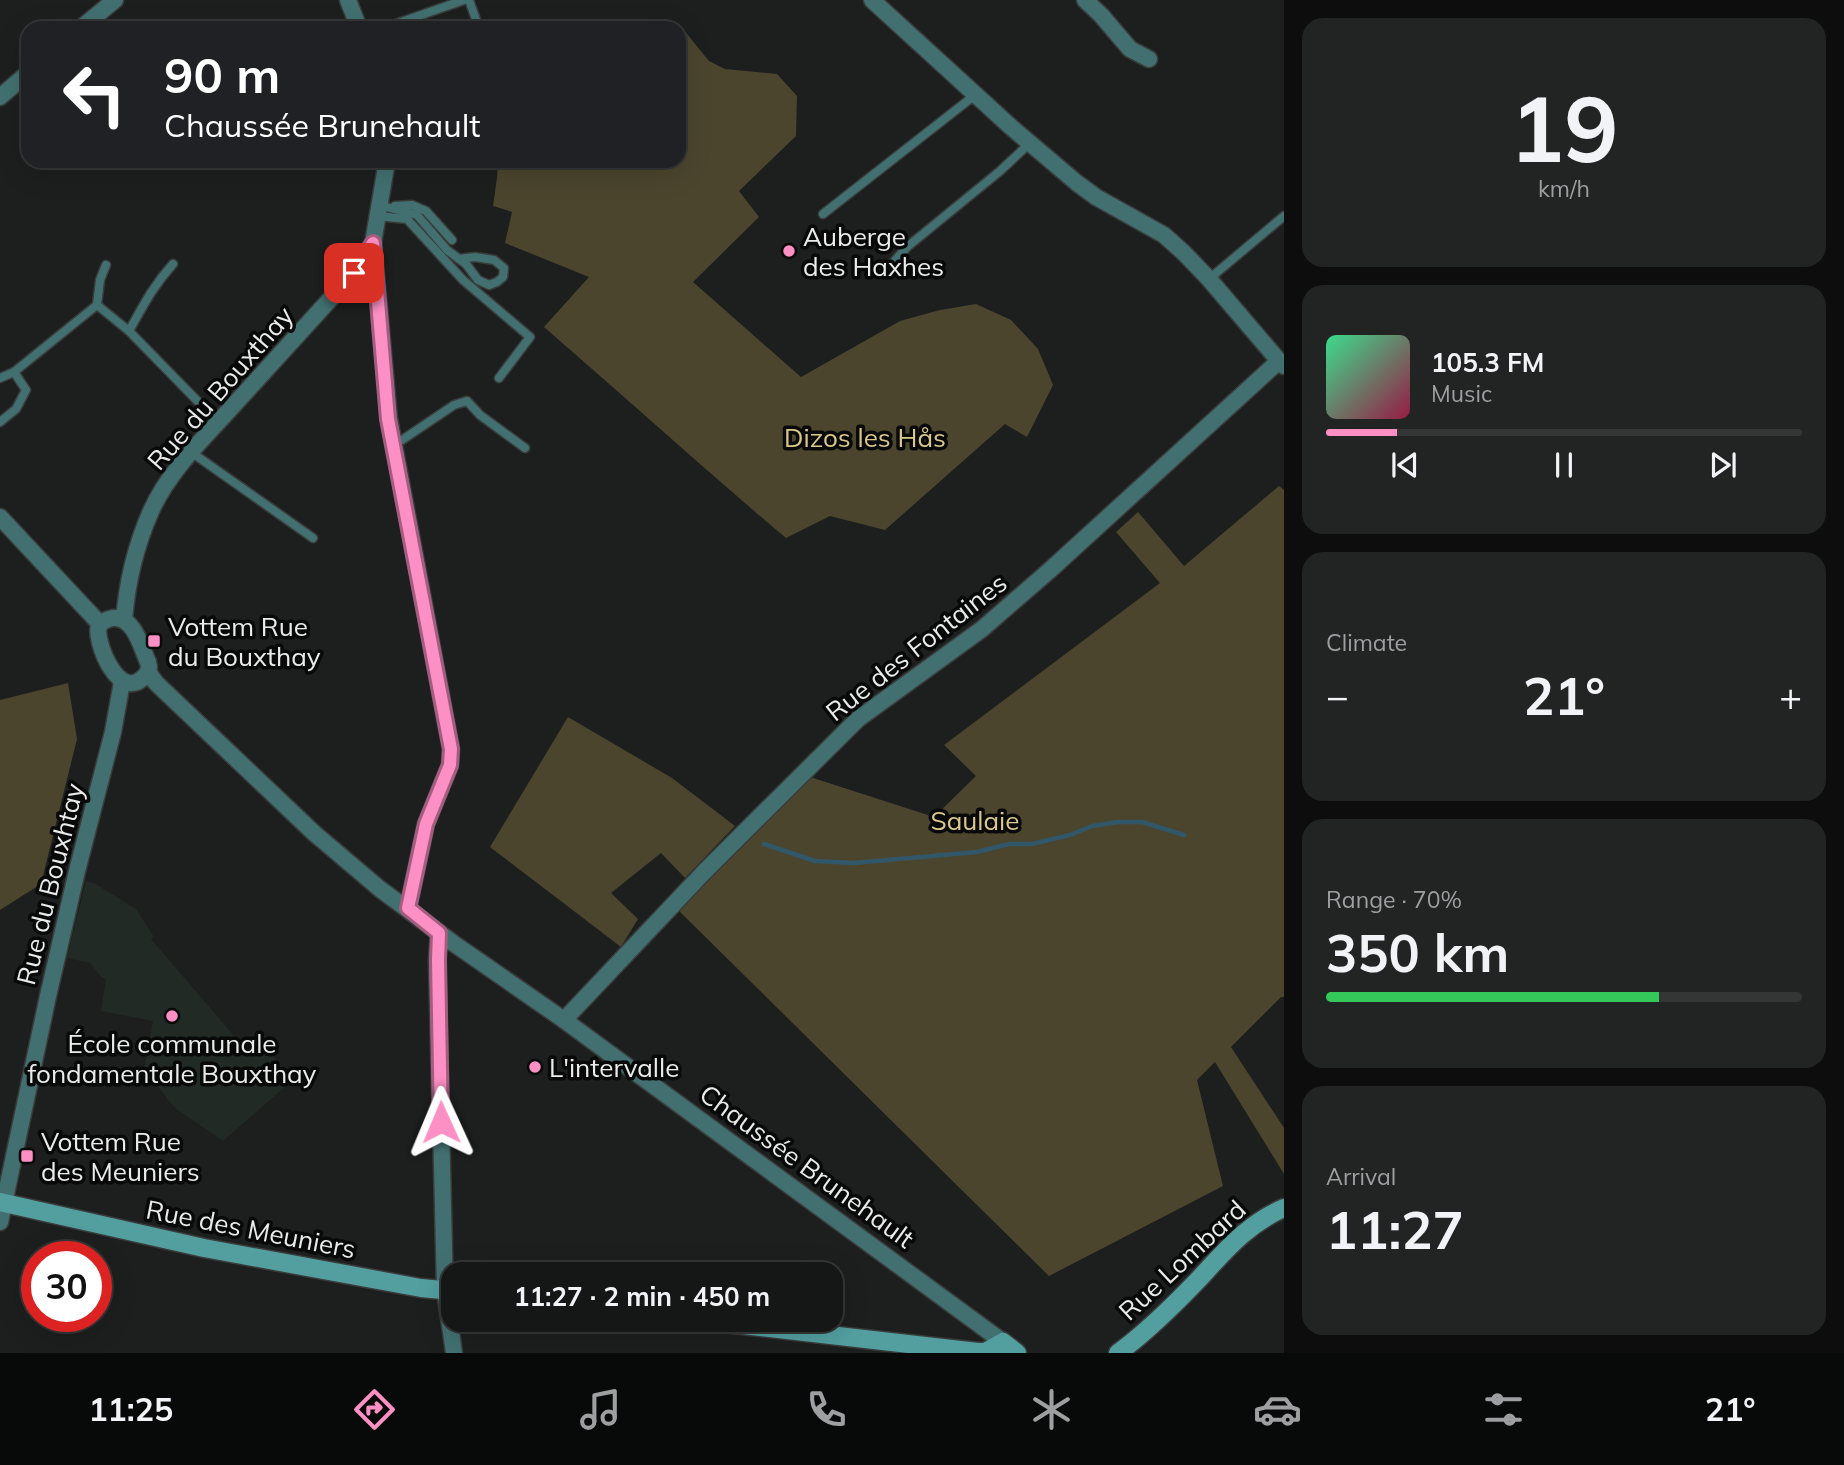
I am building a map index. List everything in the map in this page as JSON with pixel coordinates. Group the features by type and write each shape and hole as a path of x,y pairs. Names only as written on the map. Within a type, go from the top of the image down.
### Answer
{"street":[{"path":"90,21 115,0"},
{"path":"348,0 356,21"},
{"path":"872,0 1077,183 1096,197 1164,235 1209,279 1282,363"},
{"path":"1096,4 1129,50 1149,59"},
{"path":"0,97 21,79"},
{"name":"Rue du Bouxthay","path":"124,620 126,594 141,537 166,485 191,452 354,273 373,243 386,168"},
{"path":"373,243 388,419 451,749 450,765 426,824 408,908"},
{"name":"Rue des Fontaines","path":"564,1020 706,870 858,719 982,629 1282,363"},
{"path":"0,517 100,625"},
{"path":"124,620 116,617 107,619 100,625 97,633 100,645 115,675 122,682 137,682 148,672"},
{"name":"Chaussée Brunehault","path":"124,620 131,626 148,662 148,672 168,695 314,833 380,889 564,1020 1010,1348"},
{"name":"Rue du Bouxhtay","path":"0,1222 2,1202 74,884 113,732 122,682"},
{"path":"439,933 438,974 448,1262"},
{"name":"Rue des Meuniers","path":"2,1202 204,1248 441,1290"},
{"name":"Rue Lombard","path":"1118,1353 1180,1299 1243,1232 1267,1215 1284,1208"},
{"path":"452,1332 454,1353"},
{"path":"804,1332 978,1352 1010,1348"}],"lane":[{"path":"404,21 466,0 476,21"},
{"path":"823,214 975,94"},
{"path":"891,265 907,247 1030,143"},
{"path":"381,209 412,205 426,211 452,240"},
{"path":"381,209 417,215 447,250 459,259 466,264 478,280 489,285 503,277 504,268 494,260 475,257 459,259"},
{"path":"381,209 407,219 463,280 530,337 499,378"},
{"path":"1209,279 1284,216"},
{"path":"128,331 147,297 173,264"},
{"path":"0,378 14,372 97,305 100,280 106,265"},
{"path":"97,305 128,331 218,422"},
{"path":"0,422 16,409 26,390 14,372"},
{"path":"393,443 402,440 454,405 467,401 480,415 525,448"},
{"path":"191,452 313,538"}],"shaded area":[{"name":"École communale fondamentale Bouxthay","path":"86,881 94,883 136,909 154,937 151,939 247,1051 259,1041 294,1079 223,1141 175,1108 144,1070 153,1021 101,1011 106,979 102,978 90,963 67,958"}],"green space":[{"name":"Dizos les Hås","path":"686,33 709,61 725,69 777,74 797,96 796,136 739,191 759,217 693,282 801,377 900,321 976,304 1011,320 1038,349 1053,385 1027,437 1005,424 885,530 830,516 786,538 544,327 589,277 505,243 512,212 493,206 498,168 686,168"},
{"name":"Saulaie","path":"1279,486 1284,490 1284,997 1231,1047 1284,1128 1284,1174 1215,1062 1197,1080 1223,1186 1049,1276 678,910 804,775 934,817 976,776 944,745 1160,583 1116,532 1138,512 1184,566"},
{"path":"68,683 77,739 41,884 0,910 0,700"},
{"path":"568,717 672,778 735,826 685,878 661,853 611,893 638,919 621,947 490,847"}],"waterway":[{"path":"764,844 815,861 854,863 977,852 1009,844 1032,844 1070,835 1092,826 1118,822 1142,822 1184,835"}],"place":[{"name":"Auberge des Haxhes","path":"789,251"},
{"name":"Vottem Rue du Bouxthay","path":"154,641"},
{"name":"École communale fondamentale Bouxthay","path":"172,1016"},
{"name":"L'intervalle","path":"535,1067"},
{"name":"Vottem Rue des Meuniers","path":"27,1156"}],"route":[{"path":"354,273 373,243 388,419 451,749 450,765 426,824 408,908 439,933 441,1122"}]}
